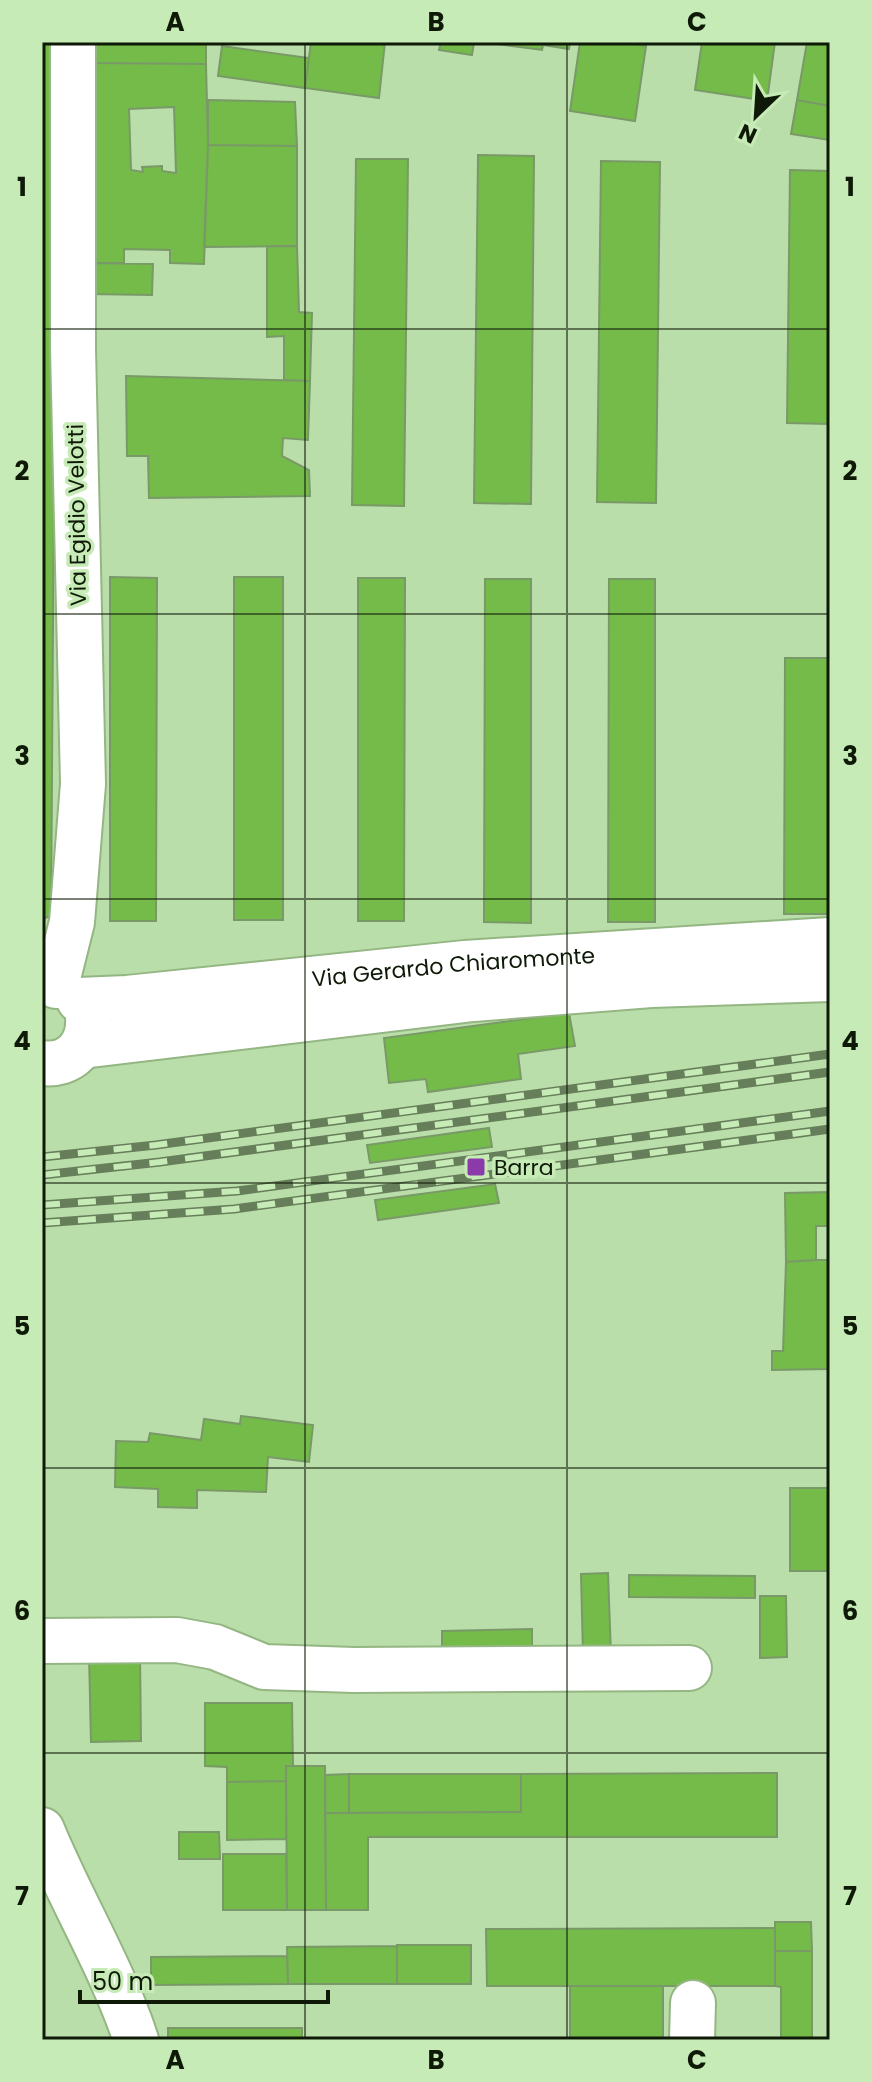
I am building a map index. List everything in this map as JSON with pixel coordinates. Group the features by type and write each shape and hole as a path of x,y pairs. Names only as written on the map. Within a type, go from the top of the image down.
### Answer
{"street":[{"name":"Via Egidio Velotti","path":"59,991 72,922 83,784 73,349 73,42"},
{"name":"Via Gerardo Chiaromonte","path":"59,991 127,998 465,963 830,940"},
{"name":"Via Gerardo Chiaromonte","path":"42,1063 62,1062 74,1056 82,1046 473,999 651,985 830,979"},
{"path":"59,991 85,1008 89,1028 82,1046"},
{"path":"42,1641 177,1640 215,1647 264,1667 354,1670 689,1668"},
{"path":"42,1830 58,1869 122,1996 136,2040"}],"building":[{"path":"42,42 57,42 51,916 42,919"},
{"path":"92,42 206,42 206,64 91,63"},
{"path":"311,42 385,42 379,98 305,88"},
{"path":"441,42 474,42 472,55 439,50"},
{"path":"483,42 570,42 569,49 543,45 542,50"},
{"path":"580,42 620,42 646,46 635,121 570,111"},
{"path":"702,42 775,42 767,101 695,90"},
{"path":"807,42 830,43 830,106 797,100"},
{"path":"222,46 309,58 305,88 218,76"},
{"path":"91,63 206,64 208,145 204,264 170,263 170,250 124,249 124,263 89,263","holes":["174,107 176,173 162,171 162,166 142,167 143,172 131,170 129,109"]},
{"path":"208,100 295,102 297,146 208,145"},
{"path":"797,100 830,106 830,140 791,134"},
{"path":"208,145 297,146 297,246 204,247"},
{"path":"478,155 534,156 531,504 474,503"},
{"path":"356,159 408,159 404,506 352,505"},
{"path":"601,161 660,162 656,503 597,502"},
{"path":"790,170 830,171 830,424 787,423"},
{"path":"267,246 297,246 299,312 312,313 310,381 284,380 284,336 267,337"},
{"path":"89,263 153,264 152,295 89,294"},
{"path":"126,376 310,381 308,440 283,438 282,456 309,470 310,496 149,498 148,456 127,456"},
{"path":"110,577 157,578 156,921 110,921"},
{"path":"234,577 283,577 283,920 234,920"},
{"path":"358,578 405,578 404,921 358,921"},
{"path":"485,579 531,579 531,923 484,922"},
{"path":"609,579 655,579 655,922 608,922"},
{"path":"785,658 830,658 830,914 784,914"},
{"path":"569,1013 575,1046 518,1054 521,1079 428,1092 426,1079 389,1083 384,1038"},
{"path":"489,1128 492,1147 370,1163 367,1145"},
{"path":"495,1184 499,1203 378,1220 375,1200"},
{"path":"830,1192 830,1226 816,1226 816,1260 786,1262 785,1193"},
{"path":"830,1260 830,1369 772,1370 772,1351 783,1351 786,1262"},
{"path":"241,1416 313,1425 309,1462 268,1457 266,1492 197,1490 197,1508 158,1507 158,1489 115,1487 116,1441 148,1442 150,1433 201,1440 204,1419 240,1424"},
{"path":"790,1488 830,1488 830,1571 790,1571"},
{"path":"608,1573 611,1654 583,1655 581,1574"},
{"path":"629,1575 755,1576 755,1598 629,1597"},
{"path":"760,1596 786,1596 787,1657 760,1658"},
{"path":"532,1629 532,1656 442,1658 442,1631"},
{"path":"140,1653 141,1741 91,1742 89,1654"},
{"path":"205,1703 292,1703 293,1766 286,1766 286,1781 227,1782 227,1767 205,1766"},
{"path":"286,1766 325,1766 326,1910 287,1910"},
{"path":"777,1773 777,1837 368,1837 368,1910 326,1910 325,1813 521,1812 521,1774"},
{"path":"349,1774 349,1813 325,1813 325,1775"},
{"path":"349,1774 521,1774 521,1812 349,1813"},
{"path":"286,1781 286,1839 227,1840 227,1782"},
{"path":"179,1832 219,1832 220,1859 179,1859"},
{"path":"223,1854 286,1854 287,1910 223,1910"},
{"path":"775,1922 811,1922 812,1951 775,1951"},
{"path":"775,1928 775,1986 487,1986 486,1929"},
{"path":"397,1945 471,1945 471,1984 397,1984"},
{"path":"397,1946 397,1984 288,1984 287,1947"},
{"path":"775,1951 812,1951 812,2040 781,2040 781,1987 775,1986"},
{"path":"287,1956 288,1984 151,1985 151,1957"},
{"path":"570,1986 663,1986 663,2040 570,2040"},
{"path":"168,2028 302,2028 302,2040 168,2040"}],"railway":[{"path":"42,1157 156,1145 830,1054"},
{"path":"42,1175 160,1162 830,1072"},
{"path":"42,1205 237,1191 830,1111"},
{"path":"42,1223 234,1209 830,1129"}],"place":[{"name":"Barra","path":"476,1167"}]}
